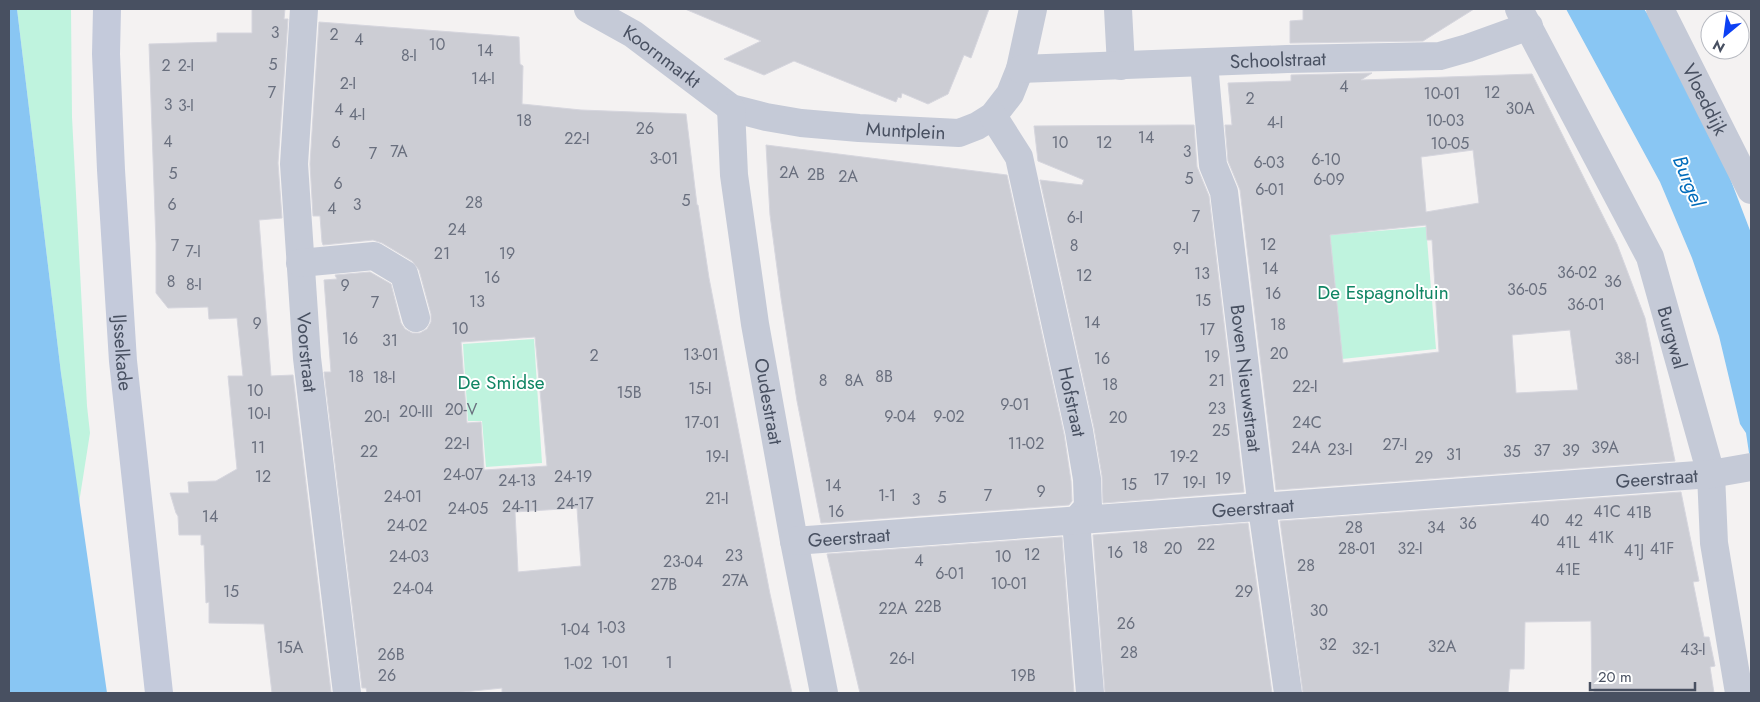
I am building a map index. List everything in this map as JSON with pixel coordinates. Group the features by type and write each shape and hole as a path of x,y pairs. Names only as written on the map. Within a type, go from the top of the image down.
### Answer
{"street":[{"name":"IJsselkade","path":"107,9 106,54 110,160 123,361 159,693"},
{"name":"Voorstraat","path":"304,9 294,164 300,263 306,358 347,693"},
{"name":"Koornmarkt","path":"588,9 634,34 731,108"},
{"name":"Muntplein","path":"731,108 801,123 959,133 977,126 993,116 1010,94 1020,69 1033,9"},
{"path":"1118,9 1121,66"},
{"name":"Vloeddijk","path":"1660,9 1751,190"},
{"name":"Schoolstraat","path":"1020,69 1440,56 1468,48 1524,18"},
{"name":"Burgwal","path":"1524,18 1650,257 1733,470 1714,543 1739,693"},
{"name":"Boven Nieuwstraat","path":"1204,63 1214,165 1224,192 1262,508 1288,693"},
{"name":"Oudestraat","path":"731,108 734,175 753,315 824,693"},
{"name":"Hofstraat","path":"993,116 1019,157 1079,431 1087,479 1088,507 1076,521"},
{"path":"300,263 374,256 404,274 416,318"},
{"name":"Geerstraat","path":"794,541 1262,508 1733,470"},
{"path":"1076,521 1090,693"}],"green space":[{"path":"17,9 71,9 72,117 90,433 79,503 61,373"},
{"name":"De Espagnoltuin","path":"1426,227 1436,349 1342,359 1330,235"},
{"name":"De Smidse","path":"534,339 542,463 486,467 482,421 468,421 463,344"}],"water":[{"path":"9,9 17,9 61,373 107,693 9,693"},
{"name":"Burgel","path":"1566,9 1644,9 1653,22 1725,165 1751,233 1751,466 1746,433 1740,424 1719,336 1692,258 1660,182"}],"building":[{"path":"252,9 285,9 284,19 288,19 278,163 282,218 259,220 271,376 293,375 331,692 322,693 272,693 264,624 209,623 209,602 206,603 204,545 201,545 201,535 179,535 178,516 170,493 189,493 188,482 216,481 237,469 228,376 243,376 237,318 209,319 208,307 168,308 156,293 149,44 217,42 217,33 252,33"},
{"path":"685,9 989,9 971,58 964,55 948,94 928,104 902,93 901,98 898,97 896,102 794,61 764,75 724,59 761,41"},
{"path":"1303,9 1474,9 1423,41 1290,43 1290,21 1303,20"},
{"path":"319,22 519,37 520,64 523,66 522,104 581,110 686,114 697,205 709,278 770,594 792,693 502,693 502,688 454,693 367,693 366,688 362,688 324,372 331,372 324,280 337,279 335,275 370,272 391,284 401,323 405,329 412,333 420,333 427,329 431,322 431,314 419,270 412,261 382,243 373,240 323,245 320,216 313,216 310,164","holes":["535,337 547,466 484,470 481,422 467,423 461,342","577,508 581,566 518,572 515,512"]},
{"path":"1372,73 1361,80 1532,74 1617,244 1645,318 1675,461 1276,490 1240,190 1228,161 1225,125 1232,125 1228,83 1291,81 1291,75","holes":["1473,150 1479,203 1426,212 1421,157","1426,225 1427,240 1432,240 1439,352 1343,363 1330,235","1570,330 1578,390 1516,393 1512,335"]},
{"path":"1194,125 1197,167 1209,196 1244,492 1103,503 1102,476 1094,428 1040,180 1082,185 1084,180 1038,161 1034,126"},
{"path":"766,145 1007,175 1064,434 1071,481 1072,501 1069,505 821,523 797,401 781,298 770,215"},
{"path":"1681,492 1699,581 1693,582 1704,637 1709,637 1715,666 1710,667 1714,693 1594,693 1594,688 1592,688 1591,621 1525,622 1524,669 1510,669 1508,693 1303,693 1280,521"},
{"path":"1248,523 1272,693 1105,693 1093,535"},
{"path":"1062,537 1074,693 860,693 827,554"}]}
